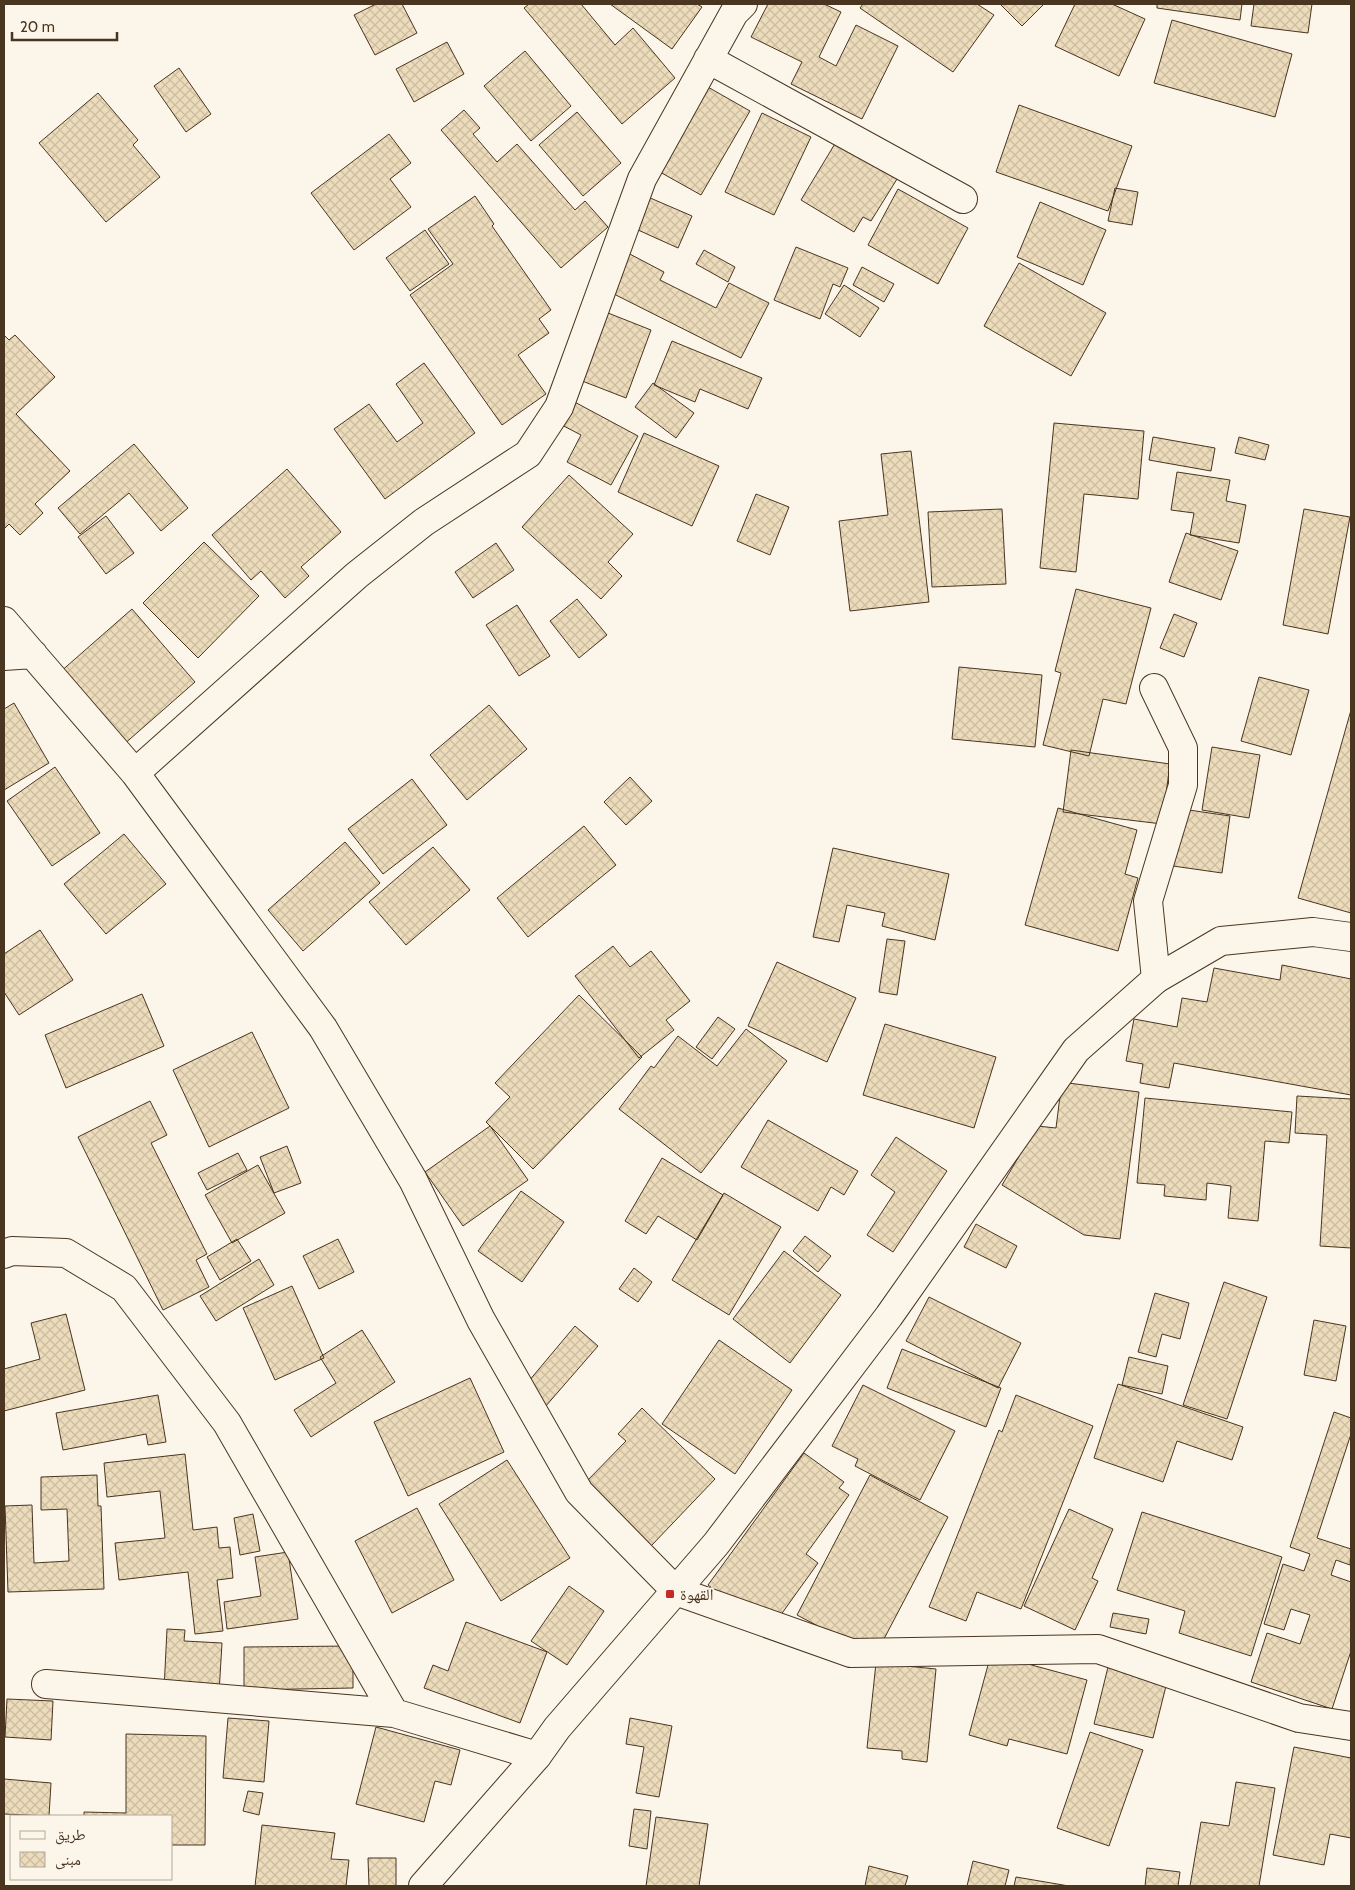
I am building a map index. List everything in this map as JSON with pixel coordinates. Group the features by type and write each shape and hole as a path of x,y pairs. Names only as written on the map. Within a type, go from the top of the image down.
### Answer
{"street":[{"path":"135,773 357,575 424,522 528,454 559,407 642,179 734,13 743,4"},
{"path":"708,59 963,199"},
{"path":"4,621 135,773 323,1028 413,1180 481,1320 579,1492 676,1590 851,1653 1098,1649 1299,1718 1351,1726"},
{"path":"4,656 33,654"},
{"path":"1154,688 1183,748 1183,785 1148,901 1156,979"},
{"path":"423,1886 537,1756 557,1728 716,1544 889,1316 1076,1050 1156,979 1221,941 1313,932 1351,937"},
{"path":"4,1254 12,1251 66,1252 124,1288 227,1423 394,1713"},
{"path":"46,1684 394,1713 537,1756"}],"building":[{"path":"376,4 402,4 417,33 375,55 354,15"},
{"path":"529,4 581,4 615,45 633,28 675,78 622,124 524,8"},
{"path":"610,4 697,4 702,7 672,49"},
{"path":"768,4 824,4 841,12 819,57 836,66 856,25 898,46 862,119 791,84 802,62 751,37"},
{"path":"863,4 977,4 994,15 953,72 860,8"},
{"path":"1000,4 1044,4 1022,26"},
{"path":"1075,4 1112,4 1145,19 1119,76 1055,46"},
{"path":"1157,4 1242,4 1240,20 1157,8"},
{"path":"1254,4 1312,4 1308,33 1251,26"},
{"path":"1172,20 1292,54 1275,117 1154,83"},
{"path":"447,42 464,74 414,102 396,69"},
{"path":"525,51 571,106 531,141 484,86"},
{"path":"179,68 211,114 186,132 154,86"},
{"path":"699,82 750,111 701,195 651,167"},
{"path":"98,93 138,140 133,145 160,177 106,222 39,143"},
{"path":"1019,105 1132,146 1108,211 996,172"},
{"path":"464,110 480,128 473,134 497,162 517,144 575,210 585,201 608,227 561,268 441,130"},
{"path":"577,112 621,163 583,196 539,145"},
{"path":"762,113 811,137 774,215 725,192"},
{"path":"389,134 411,163 390,179 411,207 354,250 311,193"},
{"path":"836,142 897,179 871,221 863,217 854,232 801,200"},
{"path":"1115,188 1138,192 1132,225 1108,221"},
{"path":"898,189 968,228 938,284 868,245"},
{"path":"641,194 692,216 678,248 627,225"},
{"path":"475,196 494,224 492,226 551,310 539,319 549,333 518,355 546,394 502,425 410,295 453,264 428,229"},
{"path":"1040,202 1106,230 1083,285 1017,257"},
{"path":"425,230 449,264 410,291 386,258"},
{"path":"796,247 848,268 840,287 833,284 820,319 774,300"},
{"path":"704,250 735,267 728,282 696,264"},
{"path":"624,251 664,272 660,280 716,308 729,283 769,303 741,358 604,289"},
{"path":"1019,263 1106,313 1071,376 984,326"},
{"path":"862,267 894,284 884,302 853,285"},
{"path":"844,285 879,308 860,337 825,314"},
{"path":"603,311 651,330 626,398 577,379"},
{"path":"4,335 9,340 15,335 55,377 16,414 70,471 35,504 43,513 20,535 9,524 4,529"},
{"path":"672,341 762,378 748,409 700,389 695,402 654,385"},
{"path":"424,363 475,433 385,499 334,429 369,404 397,442 423,423 396,384"},
{"path":"653,383 694,413 676,438 635,407"},
{"path":"569,399 638,436 611,485 567,462 581,435 556,422"},
{"path":"1054,423 1144,431 1138,499 1084,494 1076,572 1040,568"},
{"path":"644,433 719,466 692,526 618,492"},
{"path":"1153,437 1215,448 1211,471 1149,460"},
{"path":"1239,437 1269,445 1265,460 1235,453"},
{"path":"134,444 188,508 161,531 129,493 80,534 58,508"},
{"path":"911,451 929,602 850,611 839,521 888,515 881,454"},
{"path":"287,469 341,532 301,567 309,576 285,598 261,571 251,580 212,535"},
{"path":"1177,472 1230,480 1226,501 1246,505 1239,543 1190,535 1194,513 1171,510"},
{"path":"569,475 633,534 608,562 622,576 601,599 522,527"},
{"path":"756,494 789,507 770,555 737,541"},
{"path":"1002,509 1006,584 932,587 928,512"},
{"path":"1304,509 1350,517 1328,634 1283,625"},
{"path":"106,516 134,553 106,574 78,537"},
{"path":"1186,533 1238,551 1221,600 1169,582"},
{"path":"204,542 259,596 198,658 143,603"},
{"path":"496,543 514,570 473,598 455,572"},
{"path":"1076,589 1151,608 1126,704 1103,699 1089,756 1043,745 1061,673 1055,671"},
{"path":"577,599 607,635 579,658 550,621"},
{"path":"517,605 550,656 519,676 486,625"},
{"path":"132,609 195,682 122,746 59,673"},
{"path":"1174,614 1197,623 1184,657 1160,648"},
{"path":"959,667 1042,675 1035,747 952,739"},
{"path":"1259,677 1309,690 1291,755 1241,741"},
{"path":"14,703 49,763 4,790 4,709"},
{"path":"489,705 527,749 467,800 430,755"},
{"path":"1351,710 1351,913 1298,898"},
{"path":"1212,747 1260,755 1249,818 1202,810"},
{"path":"1071,750 1170,764 1162,824 1063,812"},
{"path":"55,767 100,833 52,866 7,801"},
{"path":"630,777 652,801 626,825 604,802"},
{"path":"412,779 447,825 383,874 348,829"},
{"path":"1058,808 1137,830 1125,874 1138,878 1118,951 1025,925"},
{"path":"1182,809 1230,816 1222,873 1173,866"},
{"path":"584,826 616,865 528,937 497,898"},
{"path":"124,834 166,884 106,934 64,884"},
{"path":"345,842 380,883 303,951 268,910"},
{"path":"433,847 470,890 406,945 369,902"},
{"path":"833,848 949,874 935,940 882,926 885,913 847,905 839,942 813,937"},
{"path":"40,930 73,980 19,1015 4,992 4,954"},
{"path":"887,939 905,941 897,995 879,992"},
{"path":"613,946 630,967 651,951 690,1001 666,1020 674,1030 639,1058 575,976"},
{"path":"777,962 856,998 827,1062 748,1026"},
{"path":"1282,965 1351,979 1351,1095 1174,1063 1169,1088 1140,1083 1143,1064 1126,1061 1134,1019 1177,1027 1182,998 1207,1002 1214,968 1280,980"},
{"path":"142,994 164,1046 66,1088 45,1035"},
{"path":"579,995 642,1057 533,1169 486,1122 510,1097 495,1083"},
{"path":"718,1017 735,1029 712,1059 696,1047"},
{"path":"885,1024 996,1057 974,1128 863,1095"},
{"path":"746,1029 787,1061 701,1173 619,1109 651,1066 654,1068 678,1036 717,1066"},
{"path":"252,1032 289,1108 209,1147 173,1070"},
{"path":"1068,1083 1139,1092 1120,1239 1084,1235 1002,1185 1037,1126 1056,1128 1060,1096"},
{"path":"1297,1096 1351,1099 1351,1248 1320,1246 1327,1135 1295,1133"},
{"path":"1145,1098 1292,1112 1289,1143 1265,1141 1258,1221 1228,1218 1231,1186 1207,1183 1206,1200 1164,1196 1165,1185 1137,1183"},
{"path":"150,1101 167,1135 151,1143 207,1254 196,1260 209,1287 163,1310 78,1137"},
{"path":"768,1120 858,1171 844,1195 831,1187 818,1211 741,1167"},
{"path":"490,1126 528,1180 463,1226 425,1172"},
{"path":"896,1137 947,1171 893,1252 867,1235 895,1192 871,1175"},
{"path":"287,1146 301,1183 274,1193 260,1157"},
{"path":"238,1153 247,1170 207,1190 198,1173"},
{"path":"662,1158 723,1195 697,1240 658,1216 646,1234 625,1221"},
{"path":"258,1165 285,1213 232,1243 205,1195"},
{"path":"521,1191 564,1222 522,1282 478,1251"},
{"path":"724,1193 781,1227 729,1315 672,1280"},
{"path":"976,1224 1017,1246 1006,1268 964,1247"},
{"path":"805,1236 831,1256 818,1272 793,1251"},
{"path":"237,1239 251,1261 220,1280 207,1257"},
{"path":"338,1239 354,1272 319,1289 303,1256"},
{"path":"784,1251 841,1295 790,1363 733,1319"},
{"path":"259,1259 274,1285 216,1321 200,1296"},
{"path":"634,1268 652,1282 638,1302 619,1289"},
{"path":"1224,1282 1267,1297 1227,1419 1183,1405"},
{"path":"292,1286 324,1358 275,1380 243,1308"},
{"path":"1155,1293 1189,1303 1180,1339 1162,1334 1156,1357 1138,1352"},
{"path":"929,1297 1021,1343 998,1388 906,1341"},
{"path":"66,1314 85,1390 4,1411 4,1369 40,1359 31,1323"},
{"path":"1314,1320 1346,1326 1336,1381 1304,1375"},
{"path":"575,1326 598,1346 545,1407 523,1388"},
{"path":"362,1330 395,1382 311,1437 294,1410 336,1383 320,1357"},
{"path":"719,1340 792,1390 735,1474 662,1424"},
{"path":"902,1349 1001,1388 986,1427 887,1388"},
{"path":"1129,1357 1168,1366 1162,1394 1122,1385"},
{"path":"470,1378 504,1452 408,1496 374,1422"},
{"path":"1118,1384 1243,1427 1232,1460 1177,1441 1163,1482 1094,1458"},
{"path":"863,1385 955,1431 920,1500 855,1466 858,1459 832,1446"},
{"path":"158,1395 166,1442 148,1445 146,1434 63,1450 56,1413"},
{"path":"1016,1395 1093,1426 1021,1609 977,1592 966,1621 929,1607 999,1430 1002,1432"},
{"path":"642,1408 715,1479 651,1546 585,1483 626,1441 618,1434"},
{"path":"1334,1412 1351,1418 1351,1434 1317,1538 1351,1549 1350,1565 1336,1560 1331,1575 1351,1582 1351,1651 1332,1709 1251,1682 1267,1633 1300,1644 1310,1615 1291,1609 1284,1630 1264,1624 1283,1564 1304,1571 1310,1554 1290,1547"},
{"path":"804,1453 844,1482 839,1488 849,1495 806,1554 818,1563 770,1630 708,1585"},
{"path":"185,1454 193,1530 217,1527 219,1548 230,1547 233,1578 217,1580 223,1631 195,1634 188,1572 119,1580 115,1543 165,1538 160,1491 107,1497 104,1463"},
{"path":"507,1460 570,1558 501,1601 439,1504"},
{"path":"97,1475 98,1506 101,1506 104,1589 8,1592 5,1506 32,1505 34,1563 69,1561 67,1509 41,1510 41,1477"},
{"path":"870,1475 948,1517 875,1656 797,1615"},
{"path":"417,1508 454,1580 392,1613 355,1541"},
{"path":"1069,1509 1113,1529 1092,1578 1098,1581 1075,1630 1024,1606"},
{"path":"1142,1512 1282,1557 1251,1656 1179,1633 1185,1611 1117,1590"},
{"path":"253,1514 260,1551 240,1555 234,1518"},
{"path":"288,1552 298,1619 227,1629 224,1602 261,1596 255,1557"},
{"path":"569,1586 604,1611 567,1665 531,1641"},
{"path":"1113,1613 1149,1619 1146,1634 1110,1627"},
{"path":"466,1622 547,1652 520,1723 424,1688 433,1665 448,1671"},
{"path":"167,1629 185,1630 184,1641 222,1643 219,1693 164,1690"},
{"path":"353,1646 353,1688 244,1690 244,1647"},
{"path":"991,1654 1087,1680 1067,1754 1009,1739 1007,1746 969,1735"},
{"path":"876,1663 936,1669 927,1762 902,1759 902,1751 867,1748"},
{"path":"1108,1667 1167,1682 1153,1738 1094,1724"},
{"path":"7,1699 53,1701 51,1740 5,1737"},
{"path":"228,1718 269,1721 264,1782 223,1778"},
{"path":"630,1718 672,1726 659,1797 636,1793 644,1747 626,1744"},
{"path":"376,1727 460,1750 451,1785 435,1781 424,1822 356,1804"},
{"path":"1090,1732 1143,1750 1109,1846 1057,1828"},
{"path":"126,1734 206,1736 205,1845 172,1845 172,1815 84,1815 84,1812 126,1813"},
{"path":"1294,1747 1351,1758 1351,1838 1330,1834 1324,1865 1273,1855"},
{"path":"4,1779 51,1783 49,1815 4,1814"},
{"path":"1236,1782 1275,1788 1259,1886 1190,1886 1201,1822 1229,1826"},
{"path":"248,1791 263,1793 259,1815 243,1811"},
{"path":"634,1809 651,1811 647,1849 629,1846"},
{"path":"656,1817 708,1824 699,1886 646,1886"},
{"path":"262,1825 335,1833 331,1859 349,1860 346,1886 255,1886"},
{"path":"368,1858 396,1858 396,1886 369,1886"},
{"path":"973,1861 1009,1870 1005,1886 967,1886"},
{"path":"869,1866 908,1876 905,1886 865,1886"},
{"path":"1147,1868 1180,1872 1178,1886 1145,1886"},
{"path":"1016,1877 1069,1886 1014,1886"}],"place":[{"name":"القهوة","path":"670,1594"}]}
